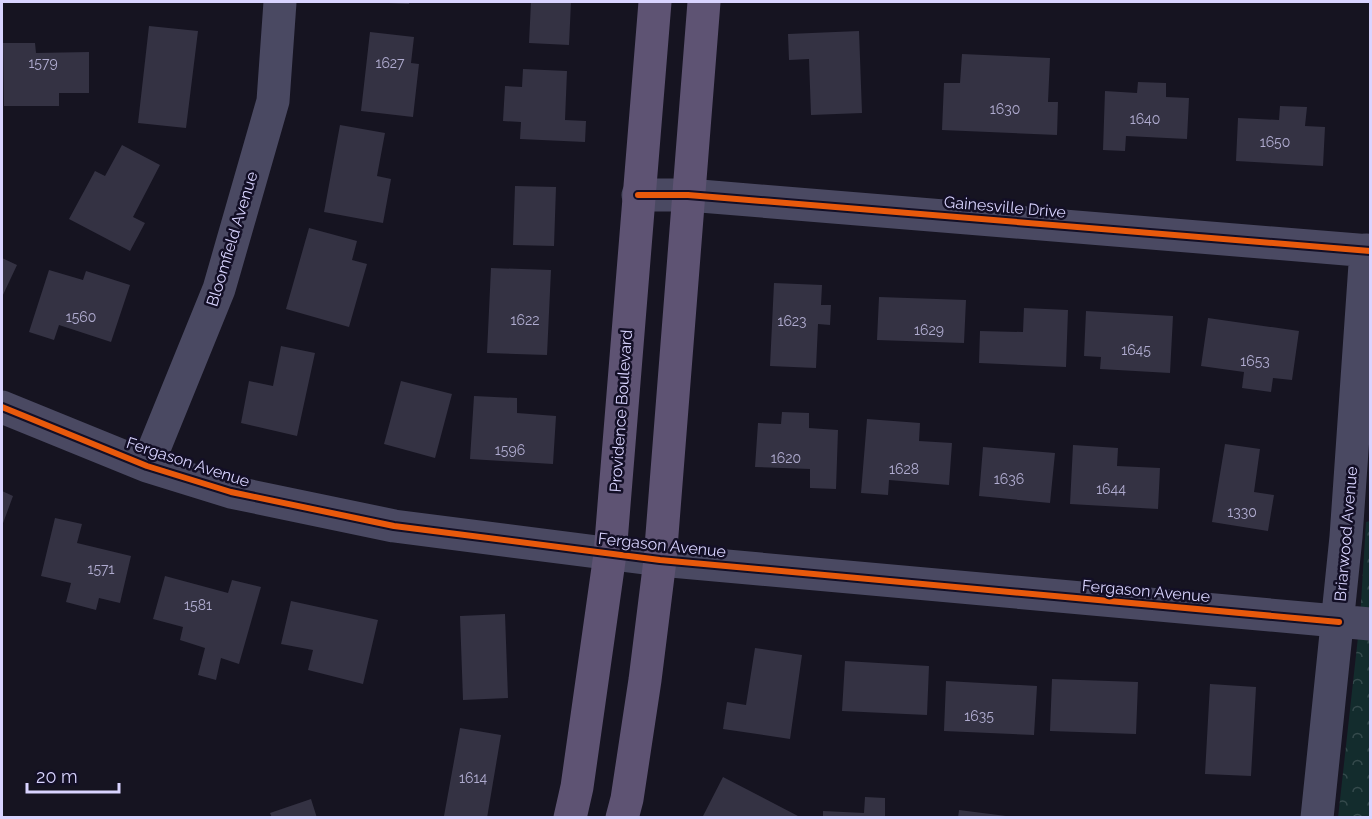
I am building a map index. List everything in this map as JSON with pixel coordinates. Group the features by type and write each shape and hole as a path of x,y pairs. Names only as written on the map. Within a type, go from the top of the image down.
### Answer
{"main road":[{"name":"Providence Boulevard","path":"570,818 610,554 655,2"},
{"path":"622,818 627,799 645,680 660,560 704,2"}],"street":[{"name":"Bloomfield Avenue","path":"147,466 219,289 273,101 280,2"},
{"name":"Gainesville Drive","path":"638,195 688,195 1369,251"},
{"name":"Briarwood Avenue","path":"1317,818 1338,622 1369,251"},
{"name":"Fergason Avenue","path":"2,407 147,466 231,492 394,526 660,560 1371,624"}],"green space":[{"path":"1370,521 1370,817 1338,818 1360,619 1366,522"}],"building":[{"path":"409,2 409,4 388,3"},
{"path":"531,2 571,2 569,45 529,43"},
{"path":"149,26 198,31 186,128 138,123"},
{"path":"859,31 862,113 811,115 809,59 789,60 788,34"},
{"path":"370,32 414,37 411,63 419,64 413,117 361,111"},
{"path":"3,43 35,43 36,53 89,52 89,93 59,93 59,106 4,106"},
{"path":"962,54 1050,58 1048,102 1058,102 1057,135 942,130 944,83 960,83"},
{"path":"523,69 567,71 565,120 586,121 585,142 520,139 521,122 503,121 505,86 522,87"},
{"path":"1138,82 1166,83 1166,97 1189,98 1187,139 1126,136 1125,151 1103,150 1105,91 1137,93"},
{"path":"1280,106 1307,107 1305,126 1325,127 1323,166 1236,161 1238,118 1279,120"},
{"path":"340,125 385,133 377,176 391,179 383,223 324,212"},
{"path":"122,145 160,165 133,217 145,223 130,251 69,219 95,171 105,176"},
{"path":"515,186 556,187 554,246 513,245"},
{"path":"309,228 357,241 352,260 367,264 349,327 286,309"},
{"path":"2,258 17,265 2,297"},
{"path":"491,268 551,270 547,355 487,353"},
{"path":"49,270 83,280 86,271 130,285 111,342 59,325 54,340 29,332"},
{"path":"774,283 822,285 821,305 831,305 830,325 818,324 816,368 770,366"},
{"path":"879,297 966,300 964,343 877,340"},
{"path":"1024,308 1068,310 1066,367 979,363 980,331 1023,332"},
{"path":"1086,311 1173,316 1170,373 1100,369 1101,357 1084,356"},
{"path":"1208,318 1299,331 1292,380 1273,378 1271,392 1242,388 1244,372 1201,366"},
{"path":"281,346 315,353 297,436 241,423 249,381 273,386"},
{"path":"401,381 452,394 435,458 384,444"},
{"path":"474,396 517,398 517,413 556,416 553,464 470,459"},
{"path":"782,412 809,413 809,428 838,430 836,489 810,488 810,469 755,467 758,423 781,424"},
{"path":"867,419 920,423 919,441 952,443 949,485 889,480 888,495 861,493"},
{"path":"1225,444 1260,449 1254,492 1274,495 1268,531 1212,522"},
{"path":"1073,445 1118,448 1117,466 1160,468 1158,509 1070,504"},
{"path":"983,447 1055,453 1050,503 979,496"},
{"path":"2,491 13,496 2,526"},
{"path":"55,518 82,524 77,543 131,556 120,603 99,598 96,610 66,602 71,583 41,576"},
{"path":"165,576 228,593 232,580 261,587 239,664 221,658 216,680 198,675 205,648 180,640 183,627 153,619"},
{"path":"291,601 378,620 363,684 308,670 313,650 281,644"},
{"path":"505,614 508,698 463,700 460,616"},
{"path":"755,648 802,655 790,739 723,729 727,702 746,705"},
{"path":"845,661 929,666 927,715 842,711"},
{"path":"1052,679 1138,682 1136,734 1050,731"},
{"path":"946,681 1037,686 1034,735 944,731"},
{"path":"1210,684 1256,687 1251,776 1205,774"},
{"path":"460,728 501,735 487,818 444,816"},
{"path":"723,777 798,816 798,818 702,818"},
{"path":"865,797 885,798 885,818 823,818 823,811 864,813"},
{"path":"311,799 317,818 272,818 270,813"},
{"path":"959,810 1006,816 1006,818 958,818"}],"cycle path":[{"path":"638,195 688,195 1370,251"},
{"path":"2,407 147,466 231,492 394,526 660,560 1339,622"}]}
